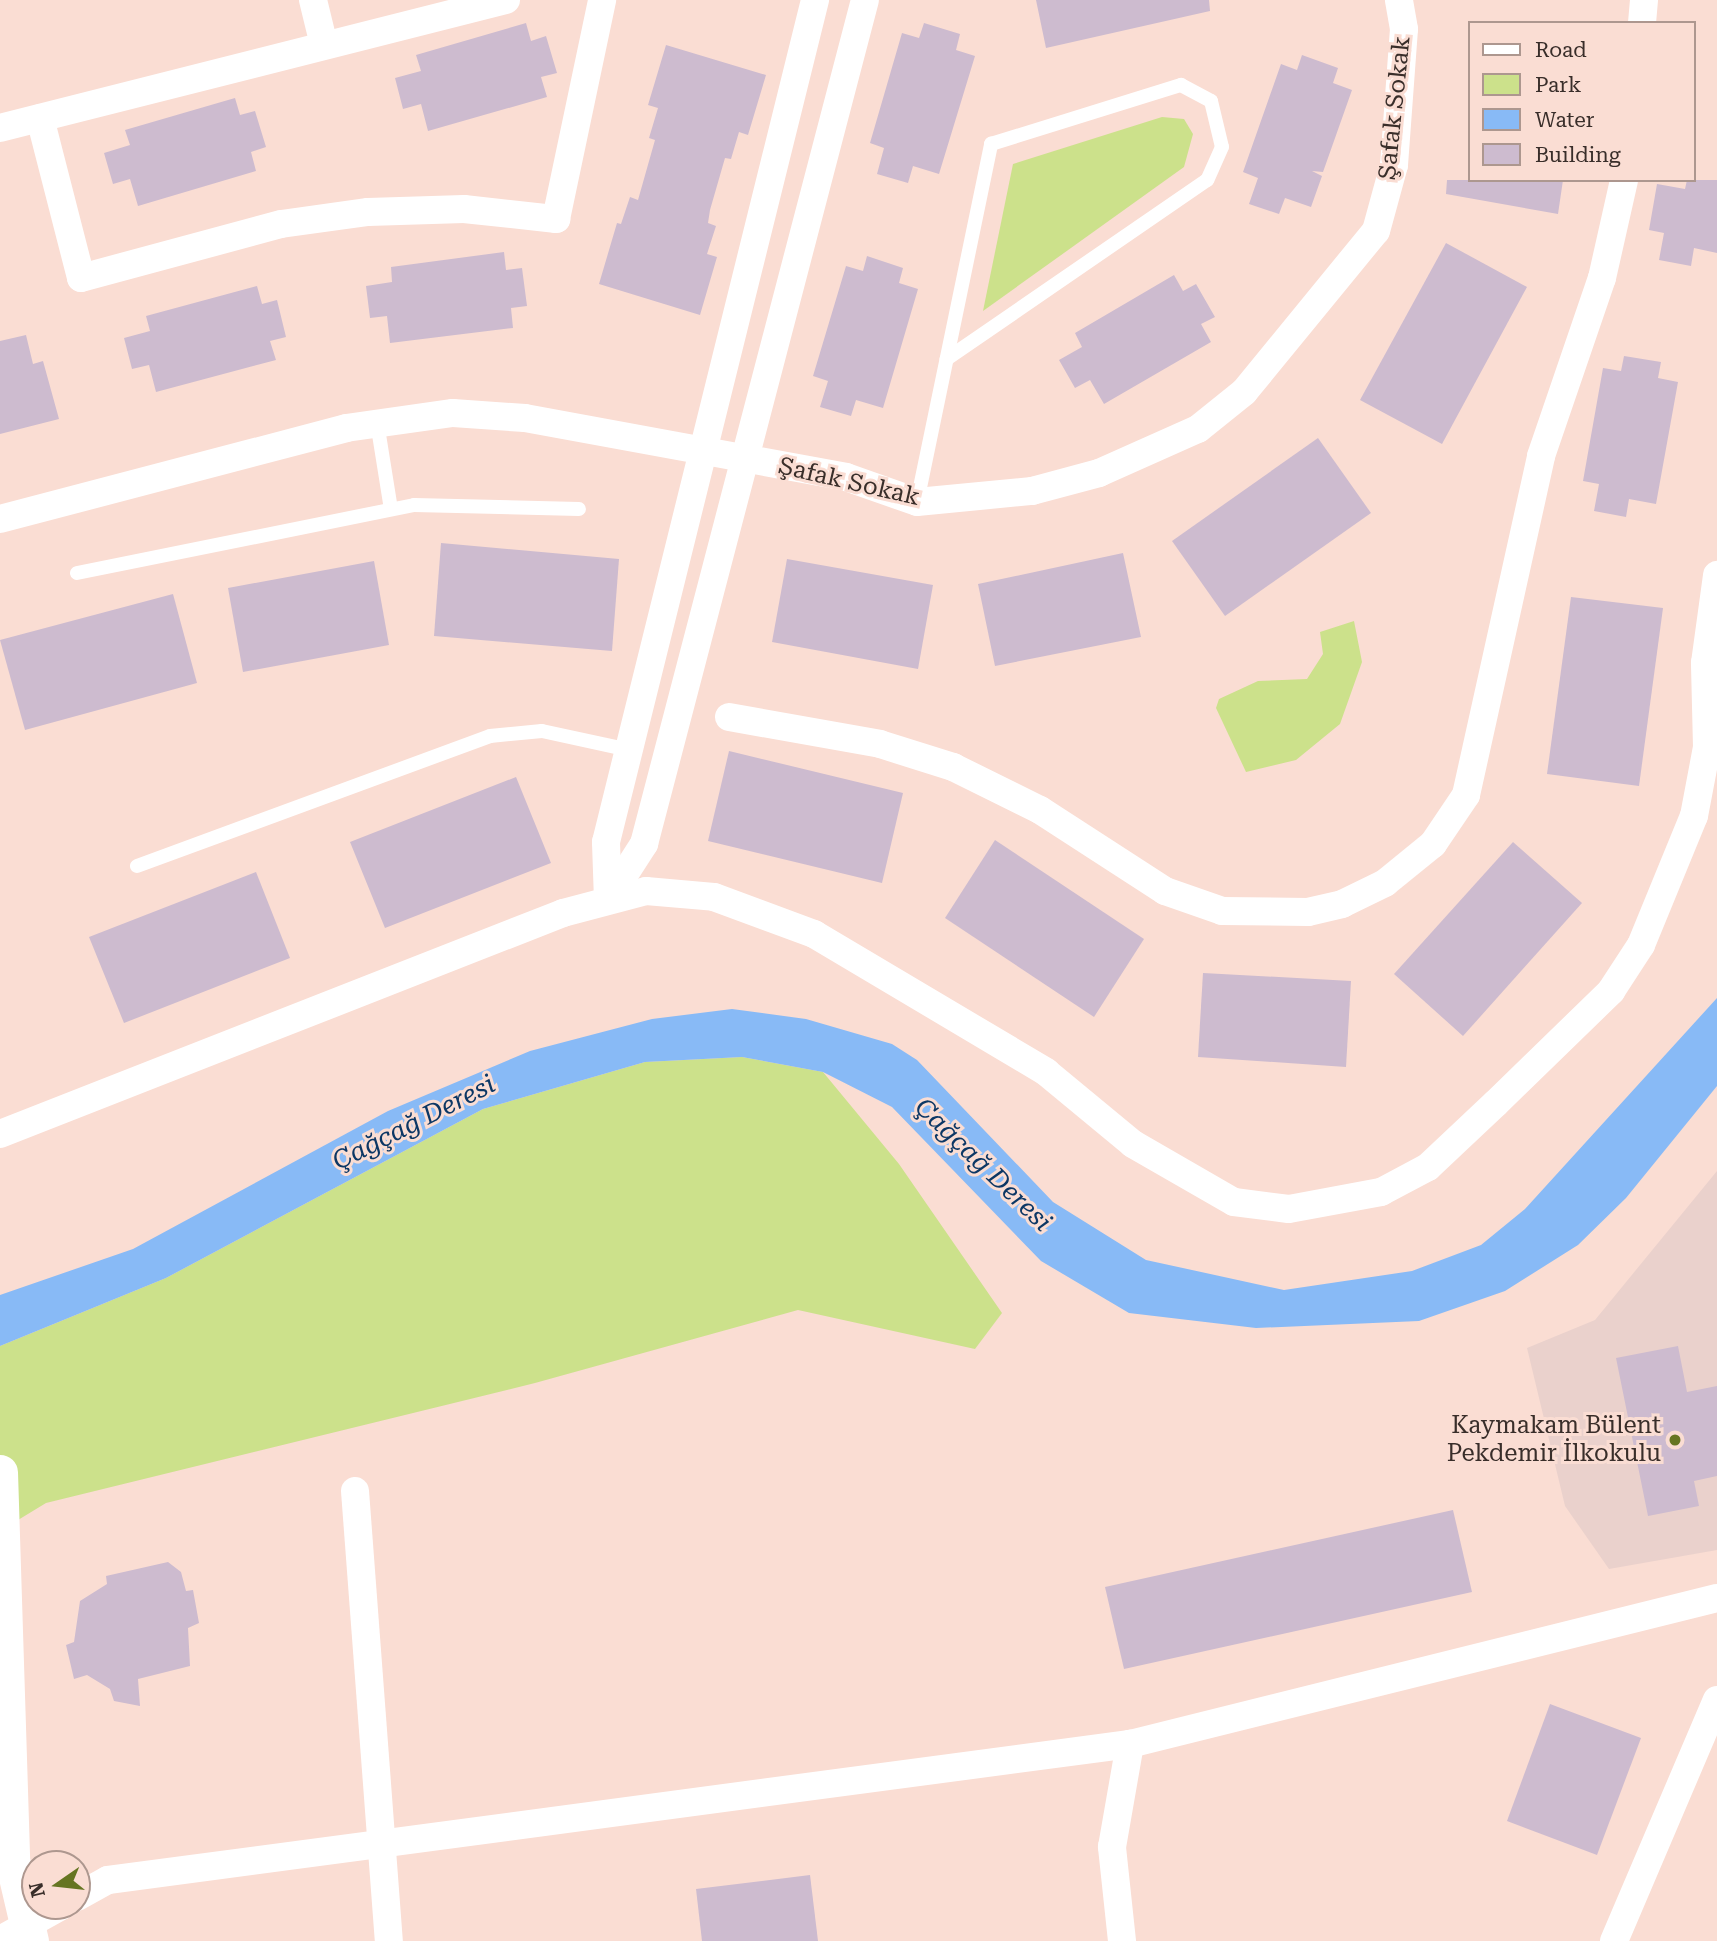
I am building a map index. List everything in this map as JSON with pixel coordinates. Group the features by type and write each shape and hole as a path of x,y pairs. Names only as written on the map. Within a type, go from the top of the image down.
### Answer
{"street":[{"path":"313,0 324,45"},
{"path":"0,128 506,0"},
{"path":"40,118 80,278 281,224 368,212 464,209 556,219 602,0"},
{"path":"608,900 606,842 815,0"},
{"path":"608,900 645,844 865,0"},
{"name":"Şafak Sokak","path":"0,519 377,422 453,413 524,418 703,454 846,477 917,502 1032,491 1099,473 1198,429 1244,392 1376,230 1394,165 1404,29 1399,0"},
{"path":"1642,21 1644,0"},
{"path":"729,717 880,744 953,767 1040,810 1165,891 1222,911 1308,912 1342,904 1385,883 1433,844 1466,795 1541,456 1602,278 1623,182"},
{"path":"0,1134 608,900 646,891 714,897 814,934 1046,1072 1133,1143 1234,1202 1289,1209 1381,1192 1429,1167 1611,991 1641,945 1694,816 1707,747 1705,663 1717,575"},
{"path":"0,1472 12,1860 20,1935 41,1920"},
{"path":"355,1492 388,1941"},
{"path":"91,1889 108,1880 1130,1744 1717,1598"},
{"path":"1615,1941 1717,1700"},
{"path":"1122,1941 1112,1847 1130,1744"}],"lane":[{"path":"917,502 991,144 1181,85 1211,101 1222,147 1207,180 947,359"},
{"path":"377,422 391,509"},
{"path":"77,573 391,509 579,509"},
{"path":"137,866 491,736 542,731 629,750"}],"shaded area":[{"path":"1717,1171 1717,1550 1609,1569 1565,1506 1527,1348 1595,1320"}],"green space":[{"path":"1162,117 1184,119 1193,134 1184,167 983,311 1013,164"},
{"path":"1354,621 1362,662 1340,724 1296,760 1246,772 1216,708 1219,699 1258,681 1307,679 1323,654 1320,632"},
{"path":"742,1057 823,1072 899,1164 1002,1313 975,1349 798,1310 535,1383 46,1503 0,1531 0,1346 166,1278 483,1109 645,1062"}],"water":[{"name":"Çağçağ Deresi","path":"1717,998 1717,1086 1626,1198 1578,1245 1505,1291 1419,1321 1256,1328 1129,1313 1041,1261 892,1107 823,1072 742,1057 645,1062 483,1109 166,1278 0,1346 0,1295 133,1249 388,1111 530,1051 652,1019 732,1009 806,1019 892,1044 917,1060 1053,1202 1146,1260 1284,1290 1412,1271 1481,1245 1525,1209"}],"building":[{"path":"1036,0 1209,0 1210,11 1046,48"},
{"path":"526,23 531,41 546,36 557,73 541,77 547,97 428,131 421,104 403,109 395,78 421,71 416,55"},
{"path":"924,23 960,34 956,50 975,56 939,174 913,166 908,183 877,174 884,148 870,143 902,33 919,38"},
{"path":"666,45 766,75 748,135 739,132 731,159 725,158 710,210 708,223 716,226 707,254 717,257 700,315 599,284 617,223 621,224 630,197 638,200 655,140 649,138 658,108 648,105"},
{"path":"1302,55 1338,68 1333,83 1352,90 1323,172 1312,171 1322,176 1311,207 1285,198 1279,214 1249,204 1258,178 1243,172 1281,64 1297,70"},
{"path":"235,98 240,115 255,111 266,147 251,152 256,171 138,206 130,179 113,184 104,153 130,145 125,130"},
{"path":"1447,180 1563,182 1558,214 1446,194"},
{"path":"1717,180 1717,253 1694,248 1691,266 1659,260 1664,233 1649,230 1657,184 1685,189 1687,182"},
{"path":"1446,243 1527,287 1442,444 1360,400"},
{"path":"504,252 506,270 522,268 527,306 511,308 513,328 390,343 387,316 370,318 366,286 392,282 391,267"},
{"path":"867,256 903,268 899,283 918,289 883,408 856,400 851,416 820,407 828,381 813,376 846,266 863,271"},
{"path":"1174,275 1183,291 1196,284 1215,317 1201,324 1211,342 1104,404 1090,380 1075,388 1059,360 1082,347 1075,333"},
{"path":"257,286 262,304 277,300 286,337 270,341 276,360 156,392 149,365 132,369 124,338 150,331 146,316"},
{"path":"26,335 33,364 43,361 59,419 0,434 0,341"},
{"path":"1624,356 1661,362 1658,378 1678,382 1656,504 1629,499 1626,517 1594,511 1599,484 1583,481 1603,368 1621,371"},
{"path":"1318,438 1371,513 1225,616 1172,541"},
{"path":"441,543 619,559 612,651 434,636"},
{"path":"1123,553 1141,637 995,666 978,584"},
{"path":"787,559 933,585 918,669 772,642"},
{"path":"374,561 389,645 243,672 228,588"},
{"path":"173,594 197,683 25,730 0,640"},
{"path":"1571,597 1663,608 1639,786 1547,774"},
{"path":"729,751 903,793 882,883 708,841"},
{"path":"516,777 551,863 385,928 350,842"},
{"path":"995,840 1144,939 1094,1017 945,918"},
{"path":"1513,842 1582,903 1463,1036 1394,974"},
{"path":"256,872 290,958 124,1023 89,937"},
{"path":"1203,973 1351,981 1346,1067 1198,1057"},
{"name":"Kaymakam Bülent Pekdemir İlkokulu","path":"1678,1346 1687,1392 1717,1386 1717,1476 1694,1481 1699,1506 1648,1516 1616,1358"},
{"path":"1453,1510 1472,1592 1124,1669 1105,1587"},
{"path":"168,1562 181,1572 186,1591 193,1590 199,1623 188,1628 190,1666 138,1679 140,1706 114,1701 110,1689 87,1675 74,1679 66,1645 74,1642 80,1601 107,1584 106,1576"},
{"path":"1550,1704 1641,1738 1597,1855 1507,1821"},
{"path":"810,1875 818,1941 702,1941 696,1889"}],"place":[{"name":"Kaymakam Bülent Pekdemir İlkokulu","path":"1675,1440"}]}
